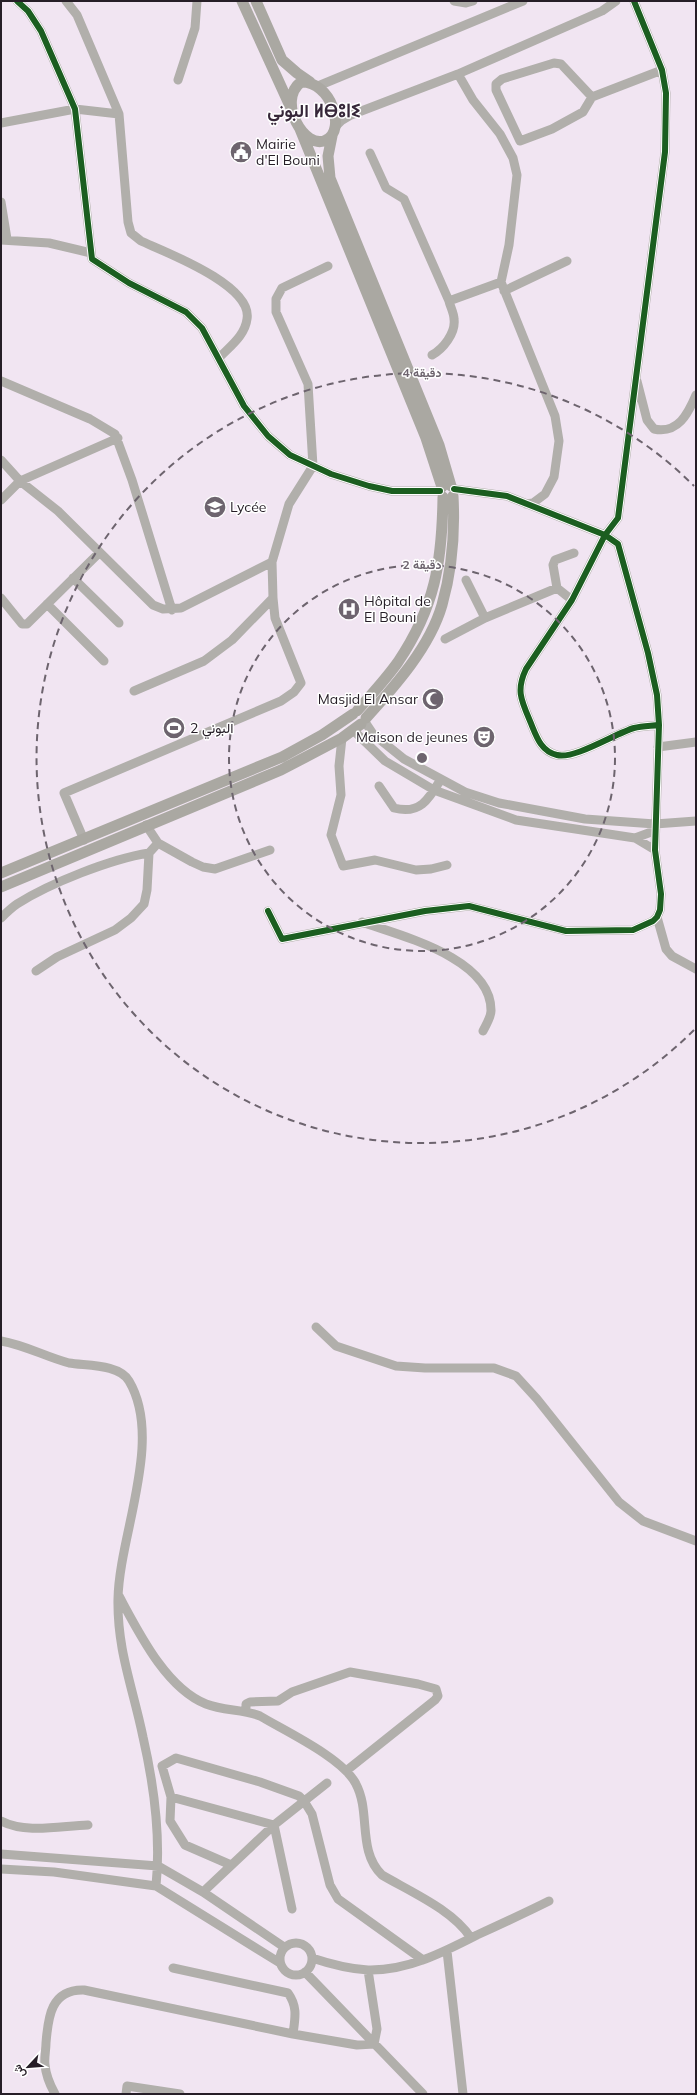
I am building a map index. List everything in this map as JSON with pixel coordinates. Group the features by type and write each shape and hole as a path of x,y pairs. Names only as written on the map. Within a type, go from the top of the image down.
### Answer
{"main road":[{"path":"1,873 282,757 322,735 355,712 397,662 416,634 433,593 438,570 447,491 300,129 242,1"},
{"path":"1,887 281,770 342,738 361,723 409,667 426,641 442,606 450,569 454,532 436,438 330,178 328,156 333,132 332,105 326,95 314,84 296,73 282,60 256,1"},
{"path":"291,108 290,96 294,87 301,82 314,84"},
{"path":"300,129 314,141 321,142 333,132"},
{"path":"355,712 353,721 361,723"}],"street":[{"path":"17,1 28,11 41,31 75,108 92,259 112,272 186,312 202,328 244,406 268,436 290,454 313,466 350,481 392,491 447,491 507,496 604,535 618,544 620,551 648,653 657,695 659,725 656,774 655,850 661,894 660,910 657,917 653,921 633,930 566,931 469,906 441,908 362,922 282,939 268,911"},
{"path":"66,1 77,15 119,114 128,222 131,234 141,241 210,273 227,286 241,301 246,310 247,319 240,336 219,358"},
{"path":"178,80 195,28 197,1"},
{"path":"454,1 466,3 473,1"},
{"path":"314,84 522,1"},
{"path":"333,132 341,121 351,115 458,74 602,11 616,1"},
{"path":"634,1 662,70 666,93 665,152 618,518 604,535 572,600 521,679 519,689 521,700 540,744 547,751 558,756 570,755 634,728 659,725"},
{"path":"592,97 561,64 554,63 502,79 496,84 496,90 520,141 552,129 583,112 592,97 662,70"},
{"path":"458,74 473,100 500,134 513,158 517,175 509,245 502,287 555,416 559,441 554,477 545,494 532,503 526,504"},
{"path":"1,123 75,108 119,114"},
{"path":"370,153 386,188 404,199 449,301 454,319 452,329 440,350 432,355"},
{"path":"1,202 4,240 49,243 91,253"},
{"path":"449,301 502,287 567,261"},
{"path":"84,840 64,793 217,730 281,701 294,692 301,683 275,618 272,562 289,504 313,466 308,384 276,312 276,299 282,288 328,266"},
{"path":"636,376 647,420 654,429 662,431 675,426 688,415 696,395"},
{"path":"1,381 90,419 115,434 118,438 172,610"},
{"path":"1,500 20,480 118,438"},
{"path":"1,460 20,480 58,511 153,605 172,610 181,608 272,562"},
{"path":"545,494 550,513"},
{"path":"1,598 22,624 27,624 99,552"},
{"path":"572,600 557,588 552,565 555,560 574,552"},
{"path":"73,578 119,623"},
{"path":"466,580 485,618"},
{"path":"445,639 485,618 557,588"},
{"path":"134,691 204,661 232,640 273,598"},
{"path":"47,604 104,661"},
{"path":"361,723 372,734 404,759 465,792 500,803 585,818 655,827 696,821"},
{"path":"361,723 386,761 434,790 516,820 635,838 655,850"},
{"path":"342,738 339,766 341,795 331,835 344,866 375,860 416,870 431,869 447,865"},
{"path":"658,747 696,742"},
{"path":"379,786 394,808 406,812 420,806 434,790 441,778"},
{"path":"146,826 158,843 192,862 215,870 270,850"},
{"path":"635,838 655,827"},
{"path":"1,918 16,904 50,888 127,857 149,853 158,843"},
{"path":"36,971 57,957 115,930 131,918 144,904 147,890 149,853"},
{"path":"657,917 666,949 672,956 696,969"},
{"path":"362,922 429,946 466,966 481,982 489,998 492,1012 483,1031"},
{"path":"316,1327 336,1346 396,1366 425,1368 494,1368 516,1376 538,1399 619,1502 643,1521 696,1541"},
{"path":"1,1341 67,1362 113,1369 123,1373 135,1393 141,1419 141,1448 134,1507 119,1579 118,1594 121,1652 143,1737 155,1801 158,1866 156,1886"},
{"path":"118,1594 147,1646 179,1686 207,1704 236,1711 246,1711 260,1716 333,1760 346,1771 357,1785 369,1854 376,1869 382,1875 450,1916 464,1927 471,1938"},
{"path":"246,1711 246,1704 250,1702 278,1701 292,1692 350,1672 418,1684 436,1689 438,1696 435,1700 346,1771"},
{"path":"231,1865 185,1845 170,1821 171,1797 162,1766 176,1758 287,1791 299,1796 312,1814 330,1885 338,1899 423,1960"},
{"path":"203,1892 274,1825 327,1783"},
{"path":"171,1797 274,1825"},
{"path":"1,1821 11,1826 24,1828 88,1825"},
{"path":"274,1825 292,1908"},
{"path":"1,1854 158,1866 203,1892 284,1948"},
{"path":"1,1869 54,1872 156,1886 280,1963 285,1972 301,1975 306,1972 312,1964 312,1958 308,1948 304,1945 293,1943 284,1948 281,1952 280,1963"},
{"path":"312,1958 336,1966 368,1970 395,1967 423,1960 447,1951 549,1901"},
{"path":"447,1951 463,2094"},
{"path":"173,1968 288,1994 293,2001 296,2011 293,2034"},
{"path":"368,1970 377,2029 374,2044"},
{"path":"306,1972 423,2094"},
{"path":"55,2094 48,2082 44,2064 48,2025 54,2005 60,1997 74,1990 84,1990 293,2034 357,2045 374,2044"},
{"path":"126,2094 127,2086 180,2094"}],"cycle path":[{"path":"17,1 28,11 41,31 75,109 92,259 129,283 186,312 202,328 244,406 268,436 290,455 331,474 369,486 392,491 440,491"},
{"path":"454,489 507,496 605,535 618,518 665,152 666,93 662,70 634,1"},
{"path":"268,911 282,939 425,911 469,906 566,931 633,930 653,921 657,917 660,910 661,894 655,850 659,725 657,695 648,653 618,544 605,535 572,600 526,669 520,689 522,701 539,742 546,750 557,755 574,754 634,728 659,725"}],"place":[{"name":"Mairie d'El Bouni","path":"241,152"},
{"name":"Lycée","path":"215,507"},
{"name":"Hôpital de El Bouni","path":"349,609"},
{"name":"Masjid El Ansar","path":"433,699"},
{"name":"البوني 2","path":"174,728"},
{"name":"Maison de jeunes","path":"484,737"}],"district":[{"name":"البوني ⵍⴱⵓⵏⵉ","path":"314,111"}]}
